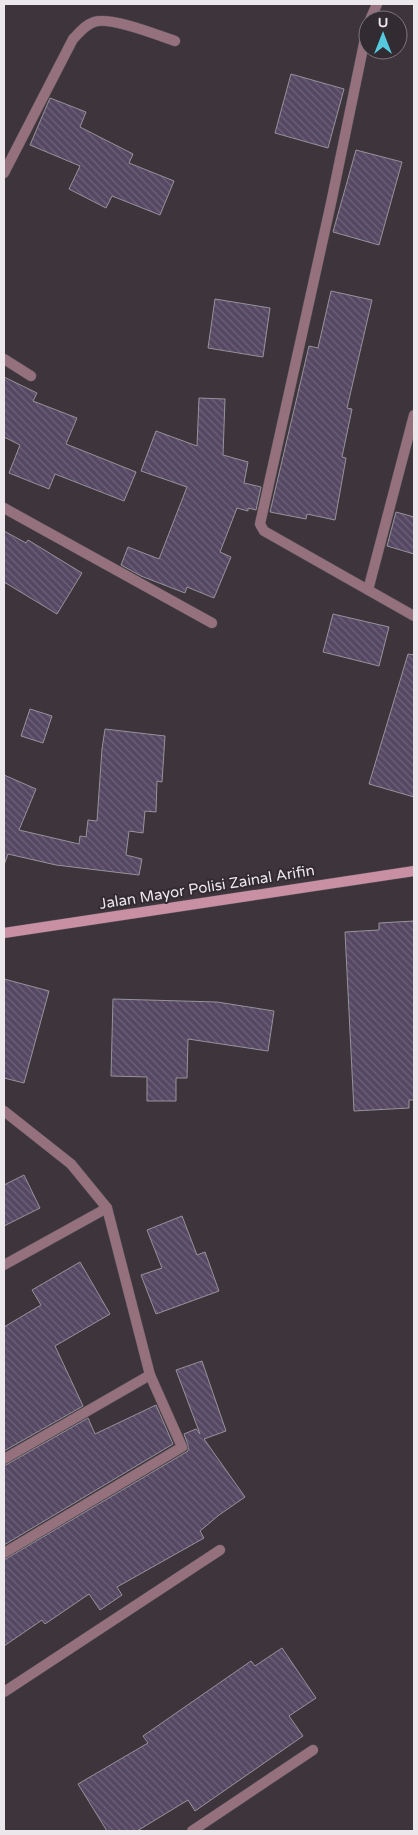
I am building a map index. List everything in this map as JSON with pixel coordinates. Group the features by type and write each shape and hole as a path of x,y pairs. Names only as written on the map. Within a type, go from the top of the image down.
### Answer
{"main road":[{"name":"Jalan Mayor Polisi Zainal Arifin","path":"4,933 414,871"}],"street":[{"path":"4,174 73,39 85,26 96,21 109,20 175,41"},
{"path":"361,60 260,524 264,531 414,616"},
{"path":"4,359 31,376"},
{"path":"368,590 414,415"},
{"path":"4,508 212,623"},
{"path":"4,1111 71,1164 107,1208 150,1375 182,1447 4,1554"},
{"path":"4,1266 107,1208"},
{"path":"4,1460 150,1375"},
{"path":"4,1692 220,1550"},
{"path":"192,1831 313,1750"}],"building":[{"path":"291,74 344,89 328,148 275,133"},
{"path":"50,98 86,112 80,127 133,154 129,163 174,181 160,215 112,196 106,208 69,189 80,166 30,145"},
{"path":"356,150 402,162 379,245 333,232"},
{"path":"331,291 372,300 347,408 352,409 342,457 346,458 335,520 307,514 306,519 270,512 309,346 318,348"},
{"path":"215,299 270,308 263,357 208,348"},
{"path":"4,377 37,393 33,401 77,418 66,444 136,472 124,501 55,474 49,489 9,473 20,445 4,437"},
{"path":"199,398 225,399 223,455 248,462 244,483 261,487 256,510 248,508 248,511 237,508 220,552 231,557 214,598 187,587 185,593 141,576 121,565 128,547 159,559 187,487 141,471 156,431 197,446"},
{"path":"396,512 414,517 414,554 387,546"},
{"path":"4,531 26,543 28,540 82,573 57,614 4,582"},
{"path":"333,614 389,627 379,666 323,652"},
{"path":"408,654 414,655 414,797 369,784"},
{"path":"30,709 52,716 43,743 21,736"},
{"path":"105,729 165,736 162,782 157,781 156,812 145,811 143,833 129,831 126,855 142,859 139,875 56,865 8,854 4,865 4,775 36,789 19,830 79,844 80,836 86,837 88,820 97,821"},
{"path":"414,921 414,1100 409,1100 409,1108 354,1111 345,932 379,930 379,923"},
{"path":"4,979 49,991 24,1083 4,1078"},
{"path":"113,999 217,1002 274,1011 268,1051 188,1039 187,1078 176,1078 176,1101 147,1101 147,1077 111,1076"},
{"path":"24,1175 40,1208 4,1226 4,1185"},
{"path":"182,1216 197,1255 205,1252 219,1291 156,1314 141,1275 162,1268 147,1230"},
{"path":"80,1262 110,1314 55,1346 83,1406 4,1451 4,1327 41,1305 32,1290"},
{"path":"202,1361 226,1431 204,1439 245,1497 200,1531 204,1538 117,1587 122,1595 100,1610 89,1594 45,1624 42,1620 4,1646 4,1560 188,1451 184,1434 196,1429 200,1434 176,1370"},
{"path":"156,1405 173,1444 4,1545 4,1466 88,1418 95,1434"},
{"path":"282,1648 316,1698 289,1716 303,1736 195,1811 188,1800 137,1831 107,1831 78,1784 148,1743 143,1736 251,1661 255,1666"}]}
